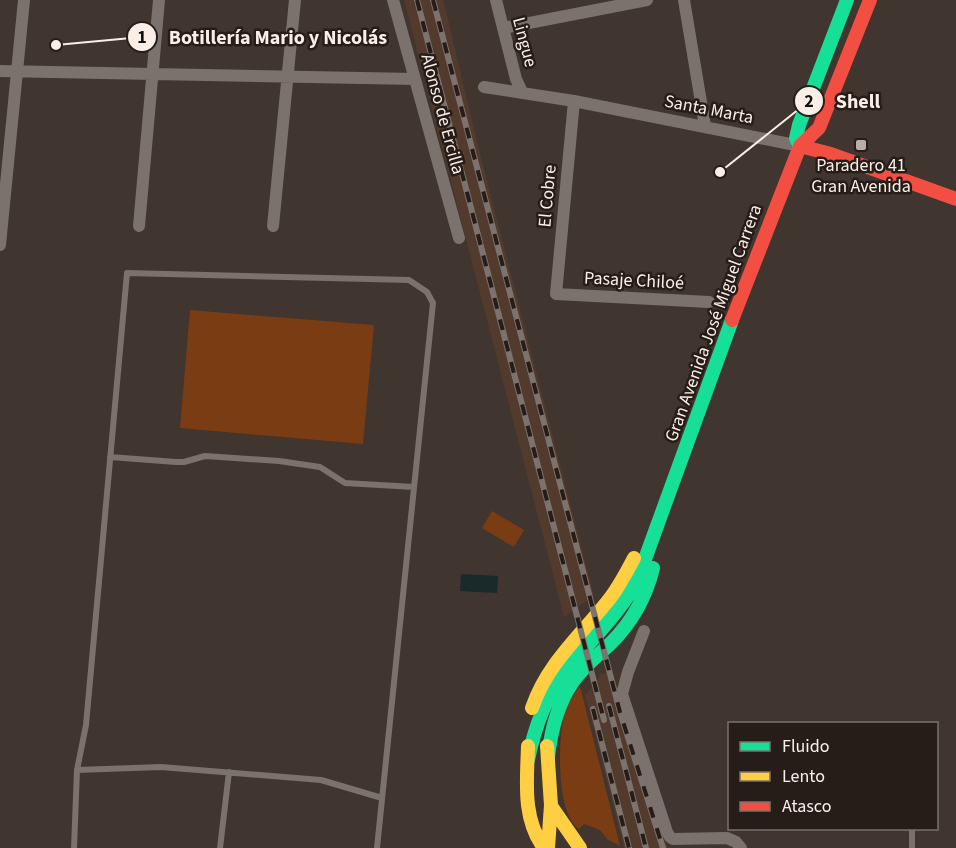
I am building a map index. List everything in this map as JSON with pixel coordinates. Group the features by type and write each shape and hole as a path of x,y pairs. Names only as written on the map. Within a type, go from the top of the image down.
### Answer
{"main road":[{"name":"Gran Avenida José Miguel Carrera","path":"800,146 796,138 799,125 847,0"},
{"name":"Gran Avenida José Miguel Carrera","path":"528,760 535,728 552,692 573,663 614,618 631,592 663,513 738,303 800,146 819,128 870,0"},
{"name":"Santa Marta","path":"800,146 831,154 956,199"},
{"name":"Gran Avenida José Miguel Carrera","path":"548,757 554,721 565,695 581,672 622,632 645,595 652,576 663,513"},
{"name":"Gran Avenida José Miguel Carrera","path":"546,848 536,837 531,822 528,760 531,714 541,683 563,652 609,600 663,513"},
{"name":"Gran Avenida José Miguel Carrera","path":"546,848 551,805 546,733 552,692"},
{"path":"551,805 580,848"}],"street":[{"path":"0,245 3,179 24,0"},
{"path":"139,226 159,0"},
{"path":"273,226 296,0"},
{"name":"Alonso de Ercilla","path":"393,0 459,238"},
{"name":"Lingue","path":"496,0 516,79 522,92"},
{"path":"503,28 647,0"},
{"path":"684,0 705,126"},
{"path":"0,71 152,76 415,79"},
{"name":"Santa Marta","path":"484,87 574,101 800,146"},
{"name":"El Cobre","path":"556,294 574,101"},
{"name":"Pasaje Chiloé","path":"556,294 709,302"},
{"path":"644,631 622,694 667,832 673,839 728,838 741,848"}],"lane":[{"path":"74,848 77,770 86,725 127,273 409,280 427,292 433,303 377,848"},
{"path":"110,457 176,462 205,456 279,461 320,467 345,483 414,487"},
{"path":"77,770 161,766 321,780 382,798"},
{"path":"220,848 229,772"},
{"path":"912,830 912,848"}],"shaded area":[{"path":"404,0 443,0 448,19 479,150 594,596 564,617"},
{"path":"190,310 374,325 363,444 180,428"},
{"path":"492,511 524,530 514,547 482,528"},
{"path":"461,574 498,576 497,593 460,591"},
{"path":"612,669 633,744 668,848 624,848 585,695 601,674"},
{"path":"580,686 620,846 607,839 600,830 584,824 579,829 571,820 562,791 560,755 565,711"}],"railway":[{"path":"417,0 604,720"},
{"path":"433,0 620,712 663,848"},
{"path":"609,706 646,848"},
{"path":"593,709 629,848"}],"traffic: fast":[{"path":"800,146 796,138 799,125 847,0"},
{"path":"528,760 541,716 556,685 611,618 637,581 732,320"},
{"path":"548,757 562,700 580,672 619,635 632,618 642,599 653,568"}],"traffic: slow":[{"path":"532,708 538,692 555,664 611,597 634,558"},
{"path":"528,746 527,799 529,812 532,824 544,848"},
{"path":"547,746 551,805 548,848"},
{"path":"551,806 580,848"}],"traffic: jam":[{"path":"732,320 800,146 819,128 870,0"},
{"path":"800,146 831,154 956,199"}],"place":[{"name":"Botillería Mario y Nicolás","path":"56,45"},
{"name":"Paradero 41 Gran Avenida","path":"861,145"},
{"name":"Shell","path":"720,172"}]}
